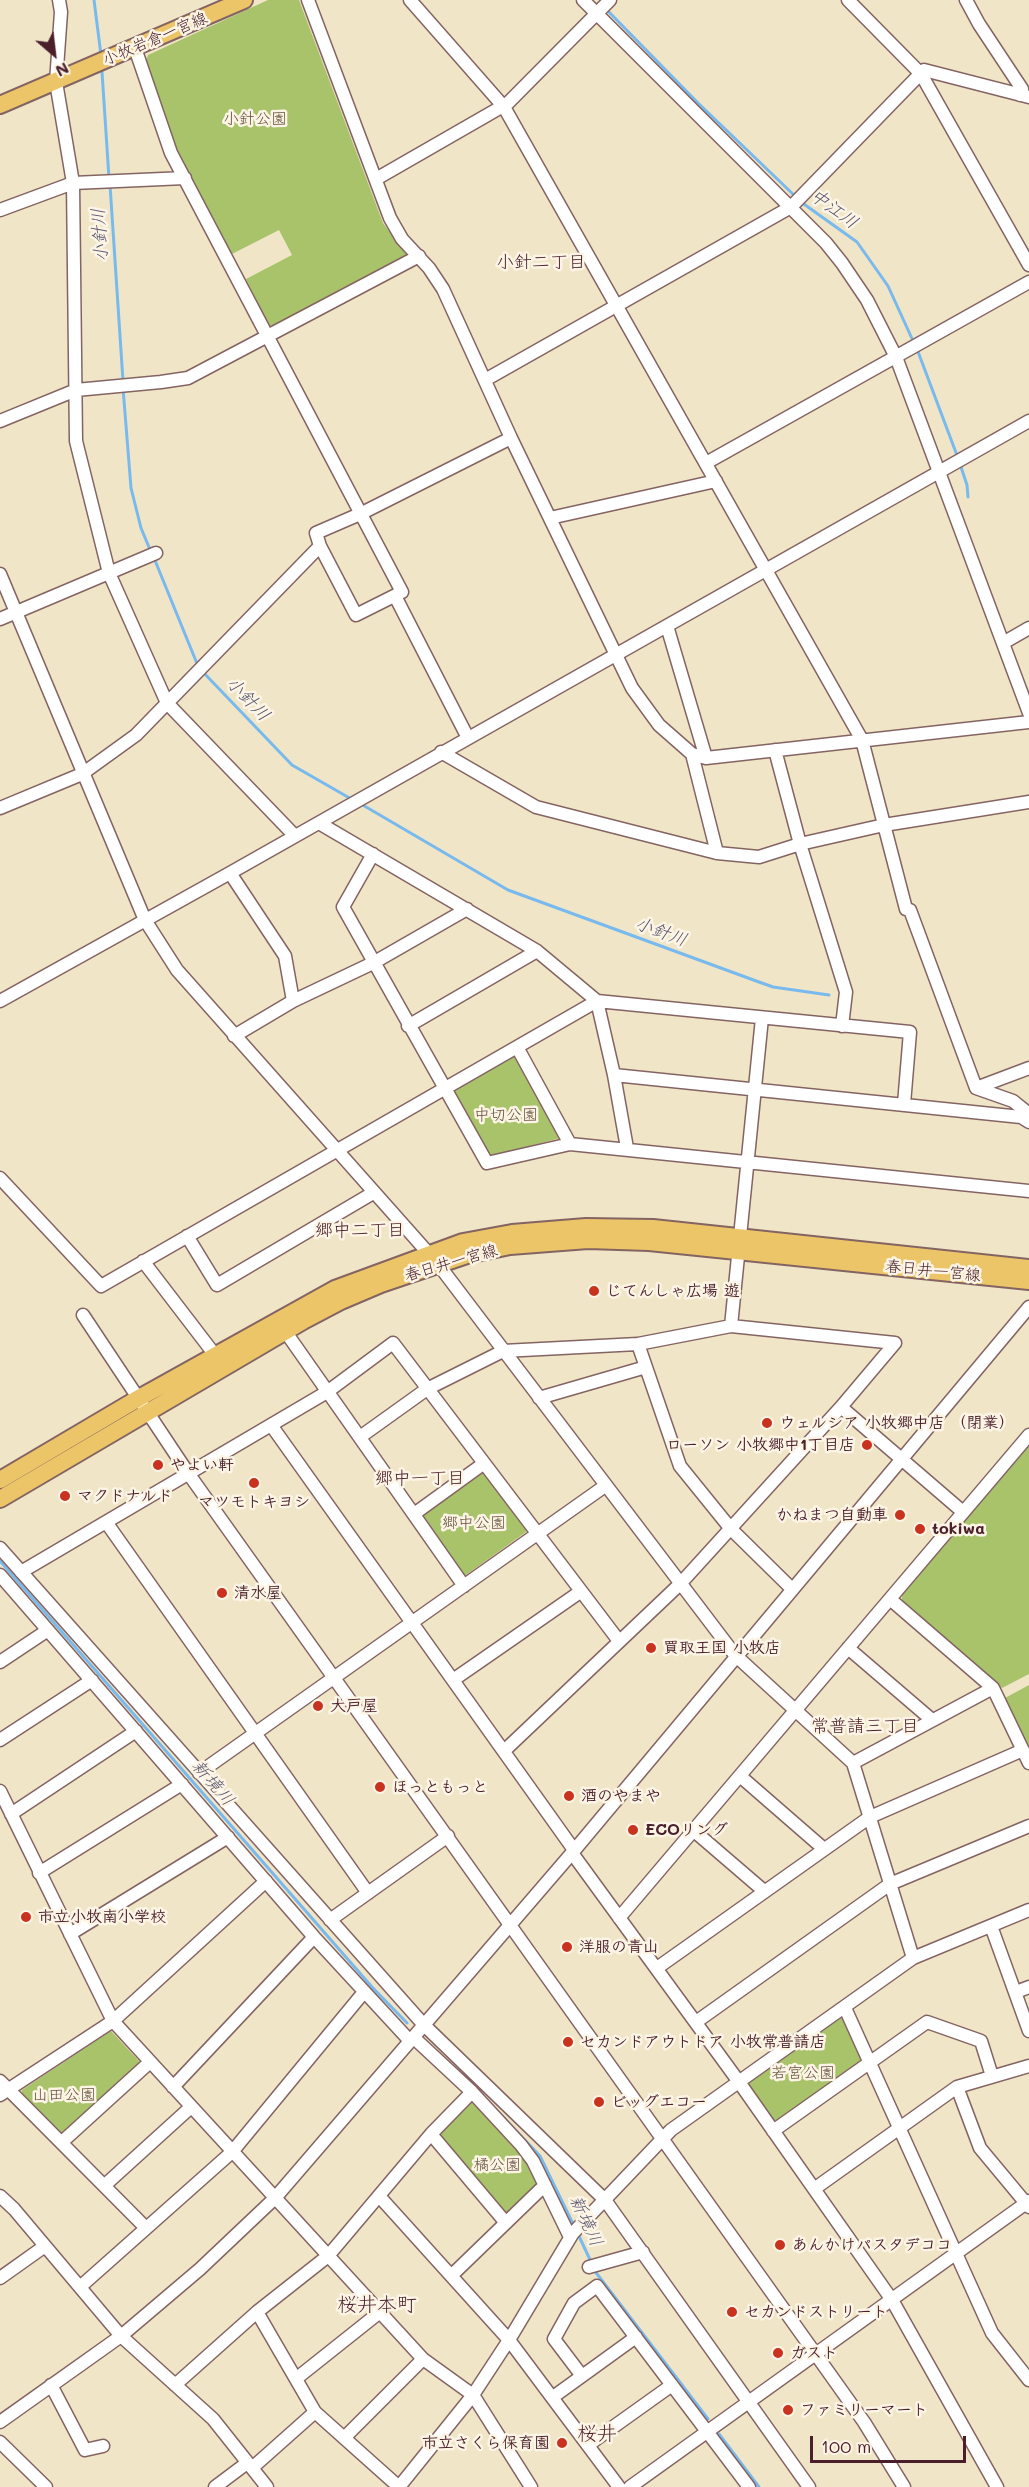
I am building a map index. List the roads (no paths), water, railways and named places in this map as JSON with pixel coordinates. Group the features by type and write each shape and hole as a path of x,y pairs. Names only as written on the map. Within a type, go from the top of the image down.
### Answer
{"main road":[{"name":"小牧岩倉一宮線","path":"0,105 244,0"},
{"name":"春日井一宮線","path":"0,1480 341,1301 433,1259 463,1242 512,1233 586,1227 653,1228 738,1245 1029,1281"},
{"name":"春日井一宮線","path":"738,1245 1029,1268"},
{"name":"春日井一宮線","path":"0,1499 215,1355 335,1288 433,1259"}],"street":[{"path":"59,0 62,12 56,82 72,183 76,441 109,573 167,703 294,835"},
{"path":"308,0 390,219 402,239 419,256 443,290 511,438 616,655 644,708 659,725 692,754 706,758 1029,722"},
{"path":"410,0 503,107 862,740 906,909 910,910 976,1088"},
{"path":"583,0 598,12 792,206 826,243 855,280 900,355 939,472 1029,713"},
{"path":"848,0 921,74 1029,265"},
{"path":"485,380 792,206 924,70 1024,96 1022,88 979,24 966,0"},
{"path":"376,179 503,107 609,1"},
{"path":"135,48 171,153 269,336 360,514 402,592 356,615 320,546 316,533 360,514 511,438"},
{"path":"0,210 72,183 184,178"},
{"path":"0,421 76,390 188,378 419,256"},
{"path":"706,463 1029,282"},
{"path":"0,1001 1029,421"},
{"path":"550,518 716,481"},
{"path":"0,808 82,774 127,742 320,546"},
{"path":"0,619 156,553"},
{"path":"0,574 145,920 177,970 433,1259 735,1655 854,1763 913,1958"},
{"path":"395,596 468,738"},
{"path":"667,626 706,758"},
{"path":"1003,643 1029,628"},
{"path":"775,750 800,844 846,992 842,1026"},
{"path":"441,752 536,807 717,853 759,857 800,844 884,825 1029,802"},
{"path":"692,754 717,853"},
{"path":"319,823 537,951 597,1001 910,1032 904,1104"},
{"path":"373,854 343,907 487,1163 570,1144 747,1160 1029,1191"},
{"path":"230,873 285,956 293,1001"},
{"path":"234,1036 293,1001 373,963 467,909"},
{"path":"408,1026 537,951"},
{"path":"0,1178 101,1286 597,1001"},
{"path":"597,1001 614,1075 627,1148"},
{"path":"731,1326 762,1018"},
{"path":"518,1047 570,1144"},
{"path":"976,1088 1029,1068"},
{"path":"614,1075 1021,1116 1029,1122"},
{"path":"976,1088 1013,1101 1029,1114"},
{"path":"187,1236 217,1285 374,1192"},
{"path":"143,1261 215,1355"},
{"path":"0,2422 121,2336 200,2269 275,2198 573,1852 735,1655 1029,1307"},
{"path":"83,1315 188,1473 864,2422 904,2487"},
{"path":"360,1437 427,1389 503,1351 638,1344 731,1326 895,1343 841,1407 680,1584 504,1751"},
{"path":"285,1331 464,1586"},
{"path":"21,1572 327,1392 393,1343 619,1641"},
{"path":"638,1344 680,1466 731,1528 792,1589"},
{"path":"539,1398 646,1367"},
{"path":"841,1407 963,1512"},
{"path":"271,1425 892,2300 997,2487"},
{"path":"619,1918 1029,1435"},
{"path":"414,1514 483,1464"},
{"path":"199,1773 605,1486"},
{"path":"106,1522 368,1893"},
{"path":"0,1548 424,2025 605,2200 809,2487"},
{"path":"2,1579 266,1881 281,1893 314,1937 364,1992 412,2039 472,2092 522,2145 574,2232"},
{"path":"453,1680 580,1592"},
{"path":"890,1599 993,1688 1029,1763"},
{"path":"0,1662 48,1630"},
{"path":"848,1648 932,1720"},
{"path":"0,1740 92,1680"},
{"path":"854,1763 993,1688"},
{"path":"11,1814 136,1731"},
{"path":"657,1968 870,1817 1023,1750"},
{"path":"740,1776 824,1849"},
{"path":"39,1873 182,1784"},
{"path":"0,1791 113,2021 423,2359 473,2395 478,2407 531,2487"},
{"path":"696,2022 890,1884 1029,1826"},
{"path":"693,1830 764,1891"},
{"path":"330,1920 448,1836"},
{"path":"70,1934 228,1837"},
{"path":"146,2228 62,2142 3,2088 113,2021 266,1881"},
{"path":"281,1893 296,1881"},
{"path":"257,2312 315,2412 399,2487 473,2395 574,2232 671,2130 913,1958 1029,1910"},
{"path":"991,1926 1029,2031"},
{"path":"173,2087 314,1937"},
{"path":"1016,1992 1029,1987"},
{"path":"80,2287 232,2152 364,1992"},
{"path":"845,2008 992,2333 1029,2380"},
{"path":"773,2131 927,2022 981,2041 992,2076"},
{"path":"62,2142 150,2062"},
{"path":"814,2189 957,2087 1029,2066"},
{"path":"630,2487 1028,2204 980,2148 957,2087"},
{"path":"175,2385 257,2312 328,2256 430,2134 472,2092"},
{"path":"105,2185 191,2108"},
{"path":"430,2134 506,2223"},
{"path":"452,2275 545,2185"},
{"path":"0,2196 121,2336 213,2419 267,2487"},
{"path":"379,2196 509,2340 619,2487"},
{"path":"0,2278 45,2246"},
{"path":"592,2266 643,2253"},
{"path":"582,2376 554,2339 574,2303 597,2286 749,2487"},
{"path":"297,2378 380,2312"},
{"path":"553,2397 636,2337"},
{"path":"345,2437 423,2359"},
{"path":"51,2385 85,2450 103,2446"},
{"path":"588,2445 672,2385"},
{"path":"215,2487 249,2465 315,2412"},
{"path":"0,2442 46,2487"}],"waterway":[{"name":"小針川","path":"94,0 101,55"},
{"name":"中江川","path":"607,10 698,103 796,197"},
{"name":"小針川","path":"102,72 109,178"},
{"name":"小針川","path":"110,185 123,381"},
{"name":"中江川","path":"801,202 857,242 888,286 914,343"},
{"name":"中江川","path":"917,349 958,458"},
{"name":"小針川","path":"123,388 131,488 141,528 151,552"},
{"name":"中江川","path":"960,464 967,485 968,497"},
{"name":"小針川","path":"154,558 198,666"},
{"name":"小針川","path":"202,671 292,765 353,800"},
{"name":"小針川","path":"361,804 508,890 773,987 829,995"},
{"name":"新境川","path":"0,1561 372,1987 407,2023"},
{"name":"新境川","path":"501,2115 540,2156 574,2226"},
{"name":"新境川","path":"578,2234 592,2264"},
{"name":"新境川","path":"594,2270 708,2419"},
{"name":"新境川","path":"719,2434 759,2487"}],"place":[{"name":"じてんしゃ広場 遊","path":"594,1291"},
{"name":"ウェルシア 小牧郷中店 （閉業）","path":"767,1423"},
{"name":"ローソン 小牧郷中1丁目店","path":"867,1445"},
{"name":"やよい軒","path":"158,1465"},
{"name":"マツモトキヨシ","path":"254,1483"},
{"name":"マクドナルド","path":"65,1496"},
{"name":"かねまつ自動車","path":"900,1515"},
{"name":"tokiwa","path":"920,1529"},
{"name":"清水屋","path":"222,1593"},
{"name":"買取王国 小牧店","path":"651,1648"},
{"name":"大戸屋","path":"318,1706"},
{"name":"ほっともっと","path":"380,1787"},
{"name":"酒のやまや","path":"569,1796"},
{"name":"ECOリング","path":"633,1830"},
{"name":"市立小牧南小学校","path":"26,1917"},
{"name":"洋服の青山","path":"567,1947"},
{"name":"セカンドアウトドア 小牧常普請店","path":"568,2042"},
{"name":"ビッグエコー","path":"599,2102"},
{"name":"あんかけパスタデココ","path":"780,2245"},
{"name":"セカンドストリート","path":"732,2312"},
{"name":"ガスト","path":"778,2353"},
{"name":"ファミリーマート","path":"788,2410"},
{"name":"市立さくら保育園","path":"562,2443"}],"district":[{"name":"小針二丁目","path":"541,262"},
{"name":"郷中二丁目","path":"360,1230"},
{"name":"郷中一丁目","path":"420,1478"},
{"name":"常普請三丁目","path":"865,1726"},
{"name":"桜井本町","path":"377,2305"},
{"name":"桜井","path":"597,2434"}],"park label":[{"name":"小針公園","path":"255,119"},
{"name":"中切公園","path":"506,1115"},
{"name":"郷中公園","path":"474,1523"},
{"name":"若宮公園","path":"803,2073"},
{"name":"山田公園","path":"64,2095"},
{"name":"橘公園","path":"497,2165"}]}
